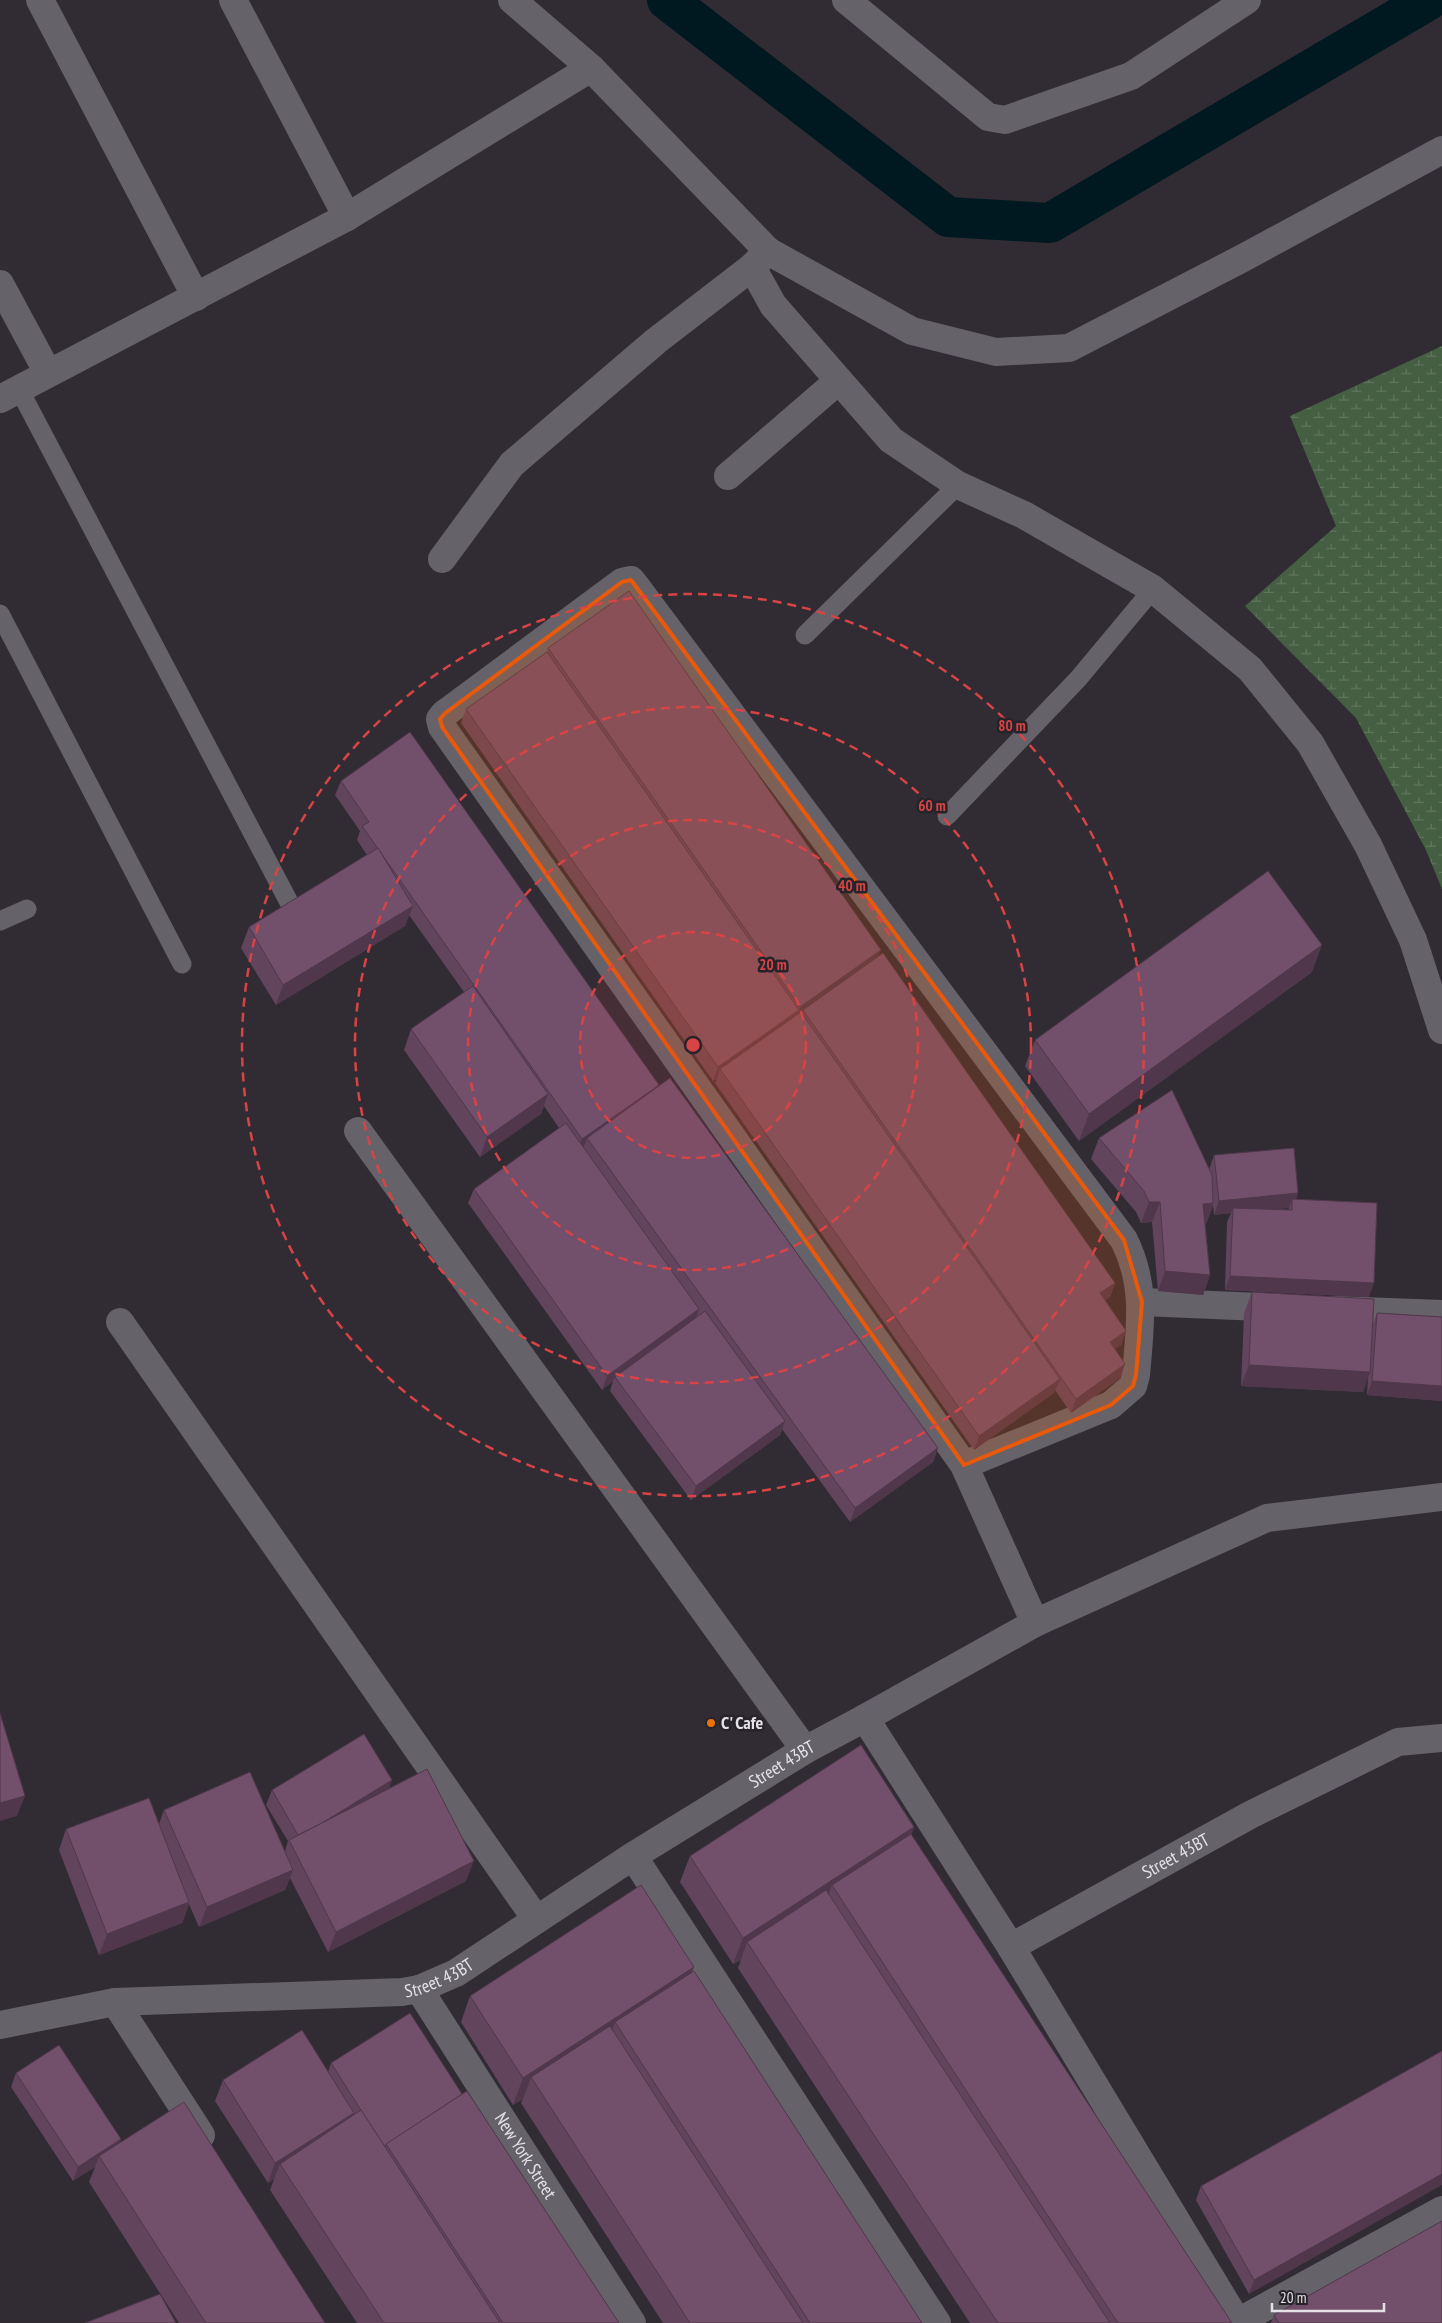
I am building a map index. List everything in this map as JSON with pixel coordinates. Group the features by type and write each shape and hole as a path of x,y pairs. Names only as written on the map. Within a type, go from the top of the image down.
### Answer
{"street":[{"path":"40,0 196,298"},
{"path":"232,0 347,216"},
{"path":"512,0 591,68 760,259 912,331 996,352 1069,348 1243,258 1442,150"},
{"path":"863,4 988,117 1005,120 1131,76 1247,0"},
{"path":"9,394 196,298 347,216 591,68"},
{"path":"760,259 772,305 891,440 958,485 1024,515 1153,590 1250,669 1310,743 1368,845 1413,940 1442,1030"},
{"path":"442,558 512,464 656,341 760,259"},
{"path":"0,284 48,373"},
{"path":"728,476 838,381"},
{"path":"964,1465 1110,1406 1133,1386 1136,1375 1142,1302 1131,1254 1124,1240 631,580 622,582 444,714 440,720 442,727 964,1465 1035,1623"},
{"path":"358,1131 805,1750"},
{"path":"1142,1302 1442,1314"},
{"path":"120,1322 536,1919"},
{"name":"Street 43BT","path":"0,2025 115,2002 402,1992 419,1989 456,1973 633,1856 805,1750 1035,1623 1267,1518 1442,1497"},
{"path":"865,1718 1012,1947 1238,2323 1442,2210"},
{"name":"Street 43BT","path":"1012,1947 1250,1815 1398,1742 1442,1738"},
{"path":"633,1856 936,2323"},
{"name":"New York Street","path":"419,1989 632,2323"},
{"path":"115,2002 216,2158"}],"lane":[{"path":"9,394 291,906"},
{"path":"805,635 958,485"},
{"path":"947,816 1078,679 1153,590"},
{"path":"0,614 182,964"},
{"path":"0,921 27,909"}],"highlighted area":[{"path":"631,580 1124,1240 1142,1302 1136,1375 1133,1386 1111,1405 964,1465 442,727 440,719 444,714 622,582"}],"green space":[{"path":"1442,346 1442,889 1426,850 1356,718 1245,606 1336,526 1290,416"}],"building":[{"path":"629,591 881,950 800,1007 548,648"},
{"path":"547,652 799,1010 718,1067 466,709"},
{"path":"410,732 659,1085 582,1139 362,826 369,822 341,781"},
{"path":"378,848 413,906 283,985 249,927"},
{"path":"1268,871 1322,945 1089,1114 1035,1040"},
{"path":"883,953 1115,1283 1100,1293 1126,1331 1110,1342 1125,1364 1076,1399 803,1010"},
{"path":"473,986 548,1094 487,1137 411,1029"},
{"path":"801,1012 1060,1379 979,1436 720,1069"},
{"path":"670,1078 938,1448 855,1508 587,1138"},
{"path":"1172,1090 1212,1175 1213,1203 1203,1204 1210,1275 1165,1271 1160,1202 1149,1202 1144,1191 1099,1138"},
{"path":"566,1123 699,1309 607,1376 474,1189"},
{"path":"1294,1148 1298,1193 1219,1201 1214,1155"},
{"path":"1292,1199 1377,1203 1374,1283 1230,1276 1233,1208 1292,1210"},
{"path":"1252,1292 1374,1299 1370,1372 1249,1365"},
{"path":"705,1311 785,1421 696,1486 615,1377"},
{"path":"1377,1313 1442,1317 1442,1386 1372,1381"},
{"path":"0,1713 25,1796 0,1803"},
{"path":"364,1734 392,1780 322,1823 298,1835 272,1790"},
{"path":"861,1745 914,1827 743,1938 690,1856"},
{"path":"427,1769 474,1861 336,1932 289,1840"},
{"path":"250,1772 293,1870 207,1907 164,1810"},
{"path":"149,1798 189,1902 107,1934 66,1829"},
{"path":"911,1834 1232,2323 1118,2323 832,1885"},
{"path":"641,1885 694,1967 523,2078 470,1996"},
{"path":"826,1890 1110,2323 998,2323 747,1942"},
{"path":"694,1971 922,2323 810,2323 615,2022"},
{"path":"410,2013 462,2094 384,2146 331,2063"},
{"path":"610,2026 803,2323 690,2323 531,2077"},
{"path":"302,2030 354,2113 275,2163 223,2080"},
{"path":"59,2045 121,2139 78,2167 16,2073"},
{"path":"1442,2051 1442,2174 1254,2280 1201,2186"},
{"path":"467,2091 619,2323 503,2323 386,2144"},
{"path":"184,2102 325,2323 206,2323 99,2156"},
{"path":"361,2110 500,2323 384,2323 280,2164"},
{"path":"1442,2221 1442,2323 1279,2323 1274,2315"},
{"path":"160,2294 176,2323 85,2323"}],"waterway":[{"path":"667,0 948,217 1050,223 1429,0"}],"place":[{"name":"C' Cafe","path":"711,1723"}]}
